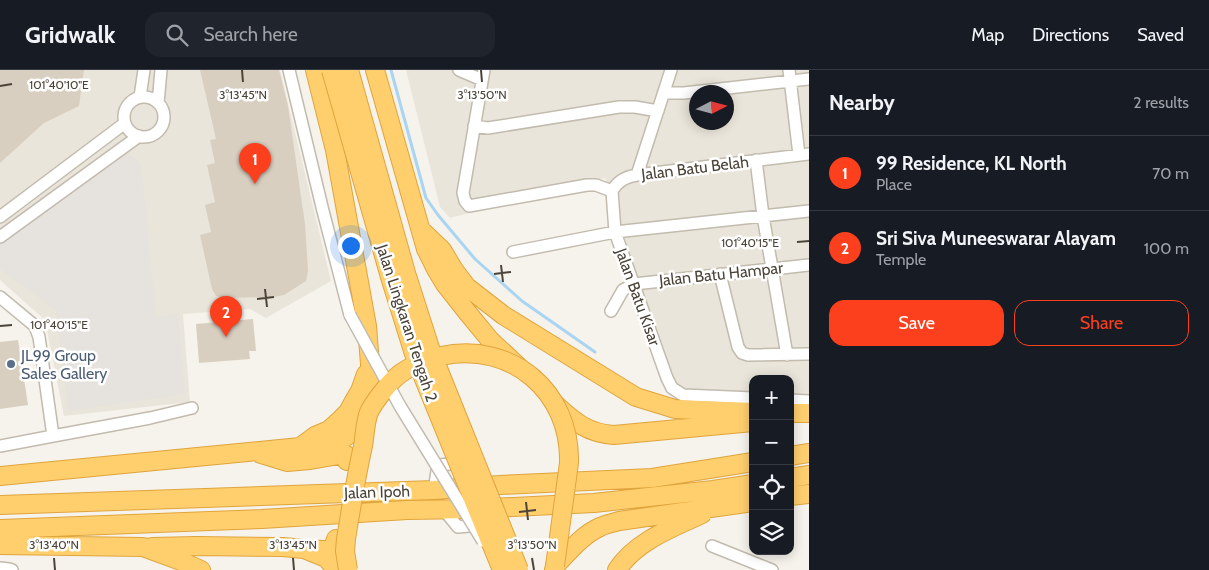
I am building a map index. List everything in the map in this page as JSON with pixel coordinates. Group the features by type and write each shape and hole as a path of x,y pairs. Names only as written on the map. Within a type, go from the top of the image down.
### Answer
{"highway":[{"path":"316,70 344,198 367,326 370,364 370,412 346,540 345,551 348,570"},
{"name":"Jalan Lingkaran Tengah 2","path":"331,70 415,358 501,570"},
{"name":"Jalan Lingkaran Tengah 2","path":"349,70 406,273 431,352 520,570"},
{"path":"375,70 426,249 436,269 445,284 490,340 541,385 556,404 582,426 605,434 622,435 749,422"},
{"path":"421,230 442,250 467,287 485,302 636,397 675,409 749,412"},
{"path":"0,476 251,451 300,447 320,448 341,440 354,431 391,382 401,373 422,361 447,355 483,354 502,359 523,370"},
{"path":"300,447 329,430 348,412 360,391 370,364"},
{"path":"555,569 568,472 569,449 556,404"},
{"path":"0,545 330,549 333,547 336,539 348,457 345,454 287,462 251,451"},
{"path":"794,455 809,453"},
{"name":"Jalan Ipoh","path":"0,504 434,490 652,478 749,463"},
{"path":"794,477 809,475"},
{"name":"Jalan Ipoh","path":"0,529 594,503 749,485"},
{"path":"794,496 809,494"},
{"path":"555,569 577,543 600,527 619,521 749,503"},
{"path":"618,570 624,560 650,540 718,507"},
{"path":"143,547 201,570"},
{"path":"304,548 326,558 337,570"}],"street":[{"path":"140,97 144,70"},
{"path":"158,103 161,70"},
{"path":"289,70 350,315 400,406 501,570"},
{"path":"459,70 483,75 463,193 465,201 469,206 587,184 612,191"},
{"path":"637,175 671,70"},
{"path":"664,93 684,93 789,75 809,79"},
{"path":"789,75 804,154"},
{"path":"140,97 153,99 162,108 164,115 161,127 157,132 145,137 133,134 128,129 124,116 129,104 140,97"},
{"path":"474,126 488,128 619,107 635,107 658,111"},
{"path":"0,218 125,123"},
{"path":"0,236 139,136"},
{"name":"Jalan Batu Belah","path":"612,191 620,181 637,175 804,154"},
{"path":"756,160 763,216 787,355"},
{"name":"Jalan Batu Kisar","path":"612,191 615,232 672,388 683,395 749,398"},
{"path":"513,252 615,232 809,211"},
{"name":"Jalan Batu Hampar","path":"634,284 809,264"},
{"path":"720,274 738,347 742,353 748,355 809,354"},
{"path":"611,311 623,290 634,284"},
{"path":"0,297 35,326 39,337 53,436"},
{"path":"0,446 150,418 192,408"},
{"path":"434,490 438,465 477,462 500,485"},
{"path":"712,546 772,570"},
{"path":"0,568 12,570"}],"shaded area":[{"path":"0,70 280,70 331,281 266,318 250,309 183,314 190,402 64,416 45,320 0,280"},
{"path":"406,70 809,70 809,404 794,403 794,375 749,375 749,401 676,396 605,178 450,218 440,207"},
{"path":"122,147 141,164 156,317 178,314 185,394 68,411 56,310 0,269 0,234"}],"building":[{"path":"0,70 84,70 79,106 44,123 0,163"},
{"path":"200,70 279,70 288,106 305,224 308,271 306,281 284,295 274,297 223,298 216,296 212,289 200,235 211,232 205,205 215,202 207,165 215,163 210,140 216,139"},
{"path":"253,319 256,351 249,351 250,359 199,363 196,324"},
{"name":"JL99 Group Sales Gallery","path":"18,340 28,405 0,409 0,342"}],"waterway":[{"path":"391,70 426,198 438,215 475,259 522,301 595,352"}],"place":[{"name":"99 Residence, KL North","path":"255,184"},
{"name":"Sri Siva Muneeswarar Alayam","path":"226,337"},
{"name":"JL99 Group Sales Gallery","path":"11,364"}]}
